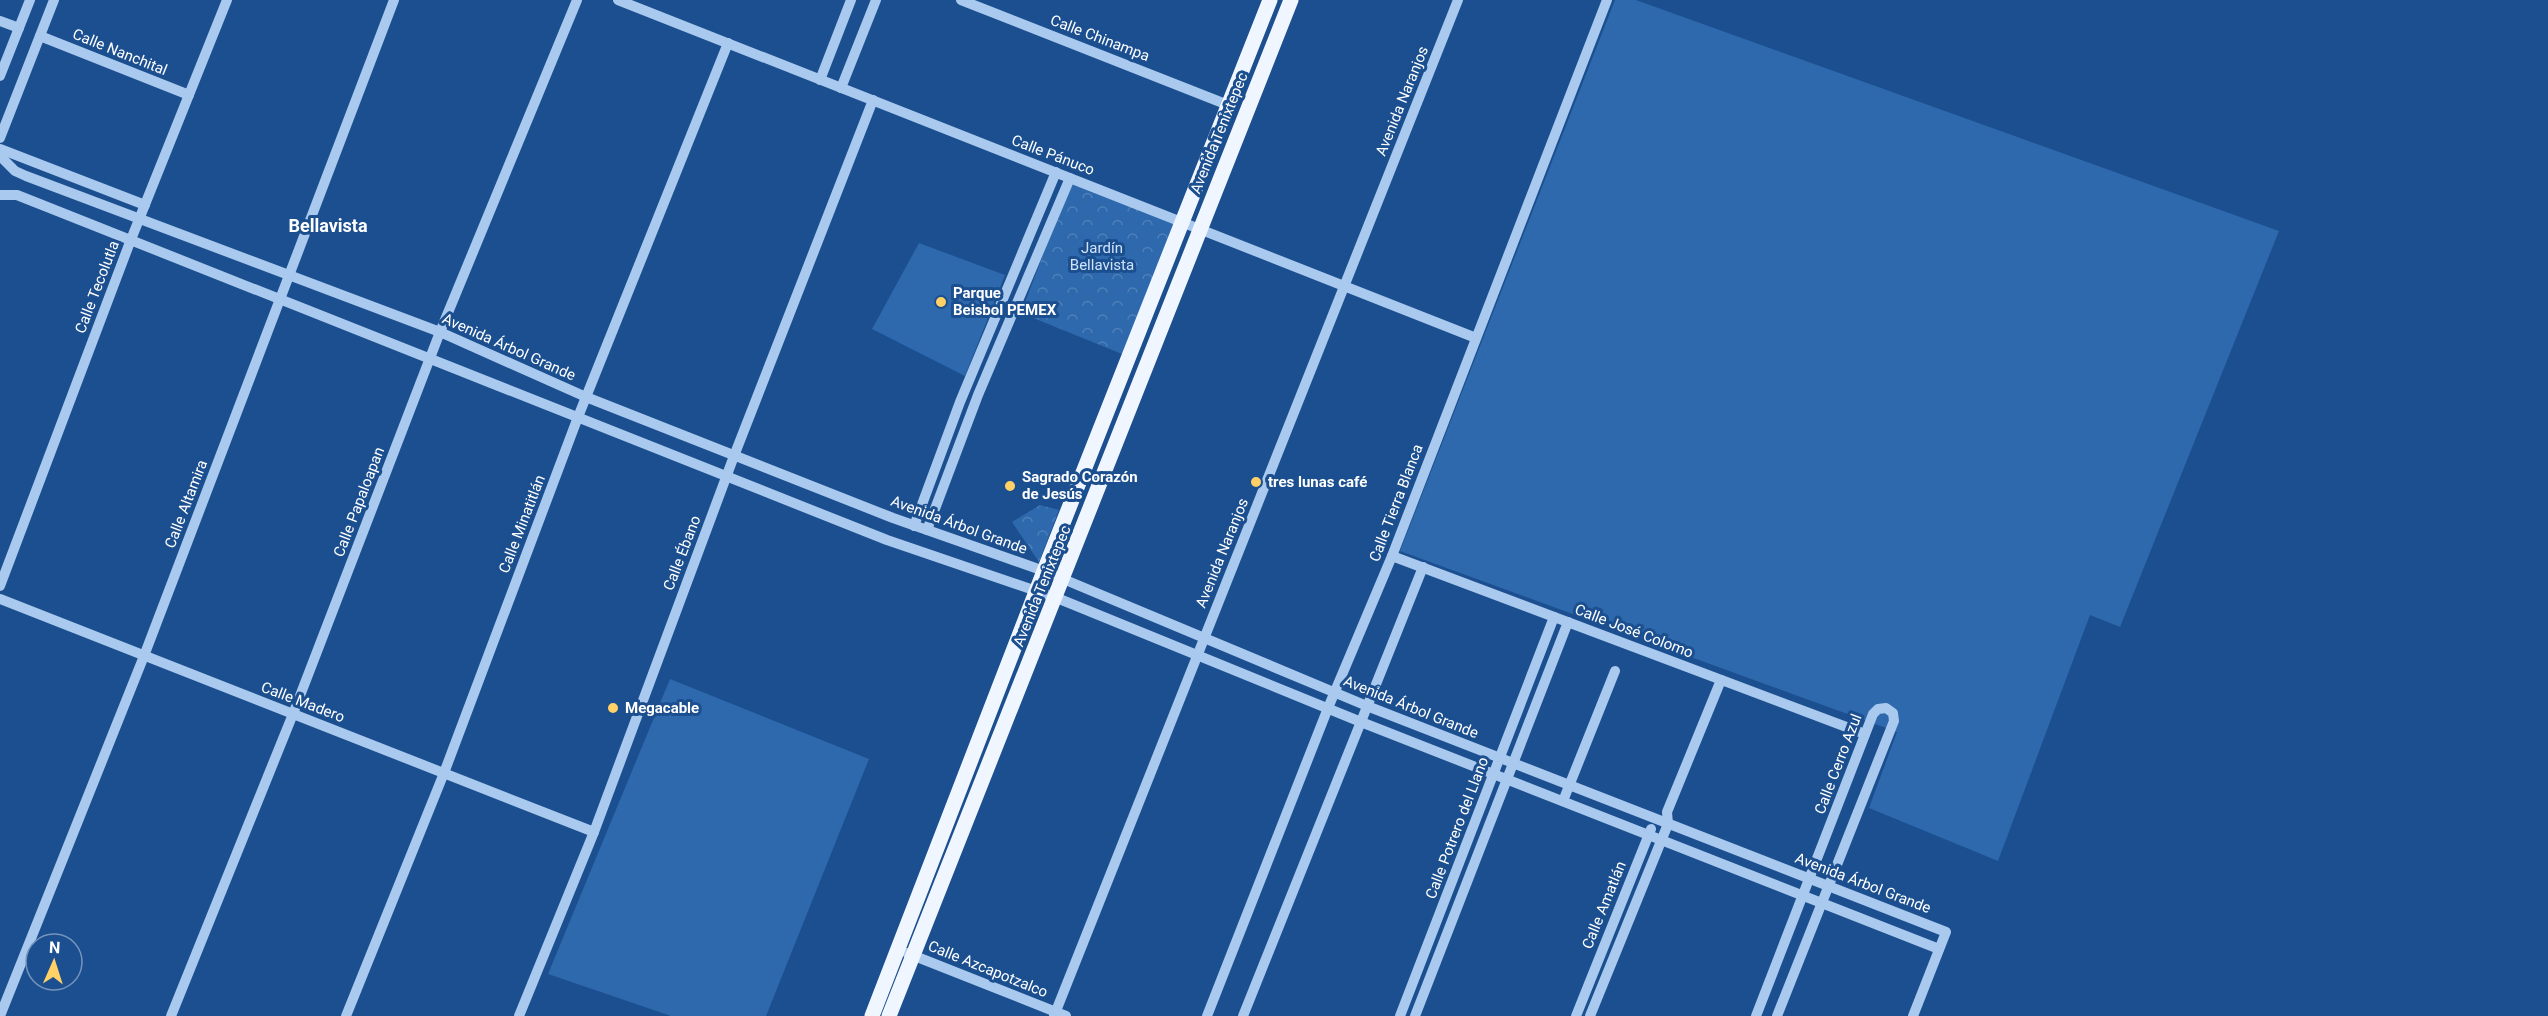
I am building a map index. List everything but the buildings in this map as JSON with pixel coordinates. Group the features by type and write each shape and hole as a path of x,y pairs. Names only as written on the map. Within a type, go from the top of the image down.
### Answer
{"main road":[{"name":"Avenida Tenixtepec","path":"872,1016 1036,591 1270,0"},
{"name":"Avenida Tenixtepec","path":"890,1016 1057,598 1291,0"},
{"path":"969,766 987,772"}],"street":[{"path":"0,76 30,0"},
{"path":"0,138 54,0"},
{"name":"Calle Tecolutla","path":"0,586 130,242 227,0"},
{"name":"Calle Altamira","path":"0,1016 144,656 394,0"},
{"name":"Calle Papaloapan","path":"171,1016 293,714 430,358 577,0"},
{"name":"Calle Pánuco","path":"618,0 1476,338"},
{"path":"820,80 851,0"},
{"path":"841,88 876,0"},
{"name":"Calle Chinampa","path":"961,0 1228,105"},
{"name":"Avenida Naranjos","path":"1059,1015 1204,639 1458,0"},
{"name":"Calle Tierra Blanca","path":"1207,1016 1328,708 1392,556 1607,0"},
{"path":"0,21 19,28"},
{"name":"Calle Nanchital","path":"40,36 189,95"},
{"name":"Calle Minatitlán","path":"346,1016 444,773 578,417 728,43"},
{"name":"Calle Ébano","path":"519,1016 594,832 734,456 873,100"},
{"path":"0,149 145,205"},
{"name":"Avenida Árbol Grande","path":"0,156 15,171 26,176 440,333 586,397 734,456 914,526 1064,579 1367,706 1946,932 1939,949 1361,722 1057,598 887,540 430,358 130,242 17,195 0,195"},
{"path":"914,526 960,402 1056,172"},
{"path":"927,530 978,395 1070,178"},
{"name":"Calle José Colomo","path":"1392,556 1865,734"},
{"path":"1243,1016 1423,567"},
{"name":"Calle Madero","path":"0,599 594,832"},
{"name":"Calle Potrero del Llano","path":"1400,1016 1554,617"},
{"name":"Calle Potrero del Llano","path":"1415,1016 1568,622"},
{"path":"1563,801 1615,671"},
{"name":"Calle Amatlán","path":"1590,1016 1668,824 1667,812 1721,680"},
{"path":"1526,690 1540,695"},
{"name":"Calle Cerro Azul","path":"1756,1016 1873,714 1878,709 1887,708 1893,713 1894,721 1777,1016"},
{"name":"Calle Amatlán","path":"1576,1016 1648,834 1656,819 1667,812"},
{"path":"1835,813 1854,820"},
{"path":"1825,838 1845,845"},
{"name":"Calle Azcapotzalco","path":"898,949 1059,1015"},
{"path":"1913,1016 1939,949"}],"green space":[{"path":"1615,0 1636,0 2279,231 2120,627 2090,615 1998,861 1869,808 1897,732 1400,551"},
{"name":"Jardín Bellavista","path":"1071,181 1176,223 1122,354 1021,313"},
{"name":"Parque Beisbol PEMEX","path":"919,243 1005,275 965,376 872,329"},
{"path":"1040,505 1059,510 1039,562 1012,522"},
{"path":"670,679 869,759 766,1016 671,1016 548,974"}],"place":[{"name":"Parque Beisbol PEMEX","path":"941,302"},
{"name":"tres lunas café","path":"1256,482"},
{"name":"Sagrado Corazón de Jesús","path":"1010,486"},
{"name":"Megacable","path":"613,708"}],"district":[{"name":"Bellavista","path":"328,226"}]}
